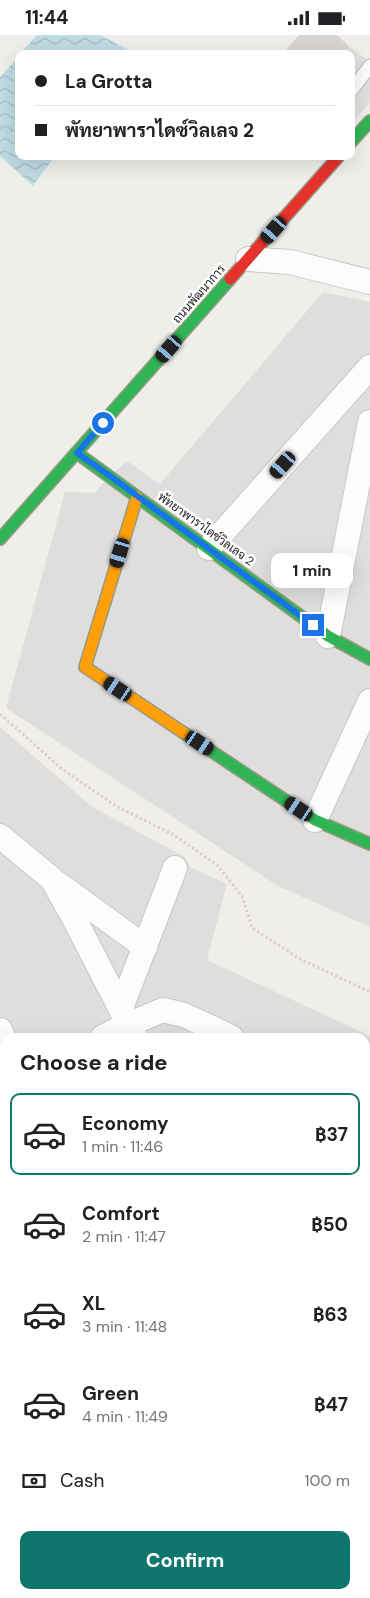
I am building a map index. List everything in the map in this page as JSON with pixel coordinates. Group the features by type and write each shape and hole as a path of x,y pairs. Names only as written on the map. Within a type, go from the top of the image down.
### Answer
{"street":[{"path":"355,137 370,121"},
{"name":"ถนนพัฒนาการ","path":"0,539 335,160"},
{"path":"248,259 290,262 370,282"},
{"path":"209,548 370,367"},
{"path":"328,636 370,422"},
{"name":"พัทยาพาราไดซ์วิลเลจ 2","path":"77,453 328,636 370,659"},
{"path":"137,497 86,667 316,820 370,844"},
{"path":"316,820 370,701"},
{"path":"0,836 52,879 145,947"},
{"path":"128,1023 145,947 175,868"},
{"path":"52,879 128,1023"},
{"path":"110,1033 128,1023 163,1010 184,1015 222,1033"}],"lane":[{"path":"355,86 370,66"}],"shaded area":[{"path":"348,46 354,50 344,50"},
{"path":"355,51 370,62 370,103 355,119"},
{"path":"323,292 370,302 370,927 278,886 6,708 65,492 94,493 127,461 160,484"},
{"path":"0,727 92,807 185,857 190,867 227,884 207,960 364,1033 0,1033"}],"water":[{"path":"37,35 100,35 129,50 24,50"},
{"path":"15,60 15,160 52,160 33,186 0,156 0,77"}],"building":[{"path":"300,35 336,35 348,46 344,50 287,50"}],"traffic: fast":[{"path":"355,138 370,121"},
{"path":"0,539 230,279"},
{"path":"77,453 328,636 370,659"},
{"path":"184,733 315,820 370,844"}],"traffic: slow":[{"path":"137,497 85,667 184,733"}],"traffic: jam":[{"path":"230,279 335,160"}],"route":[{"path":"103,423 77,453 313,625"}]}
